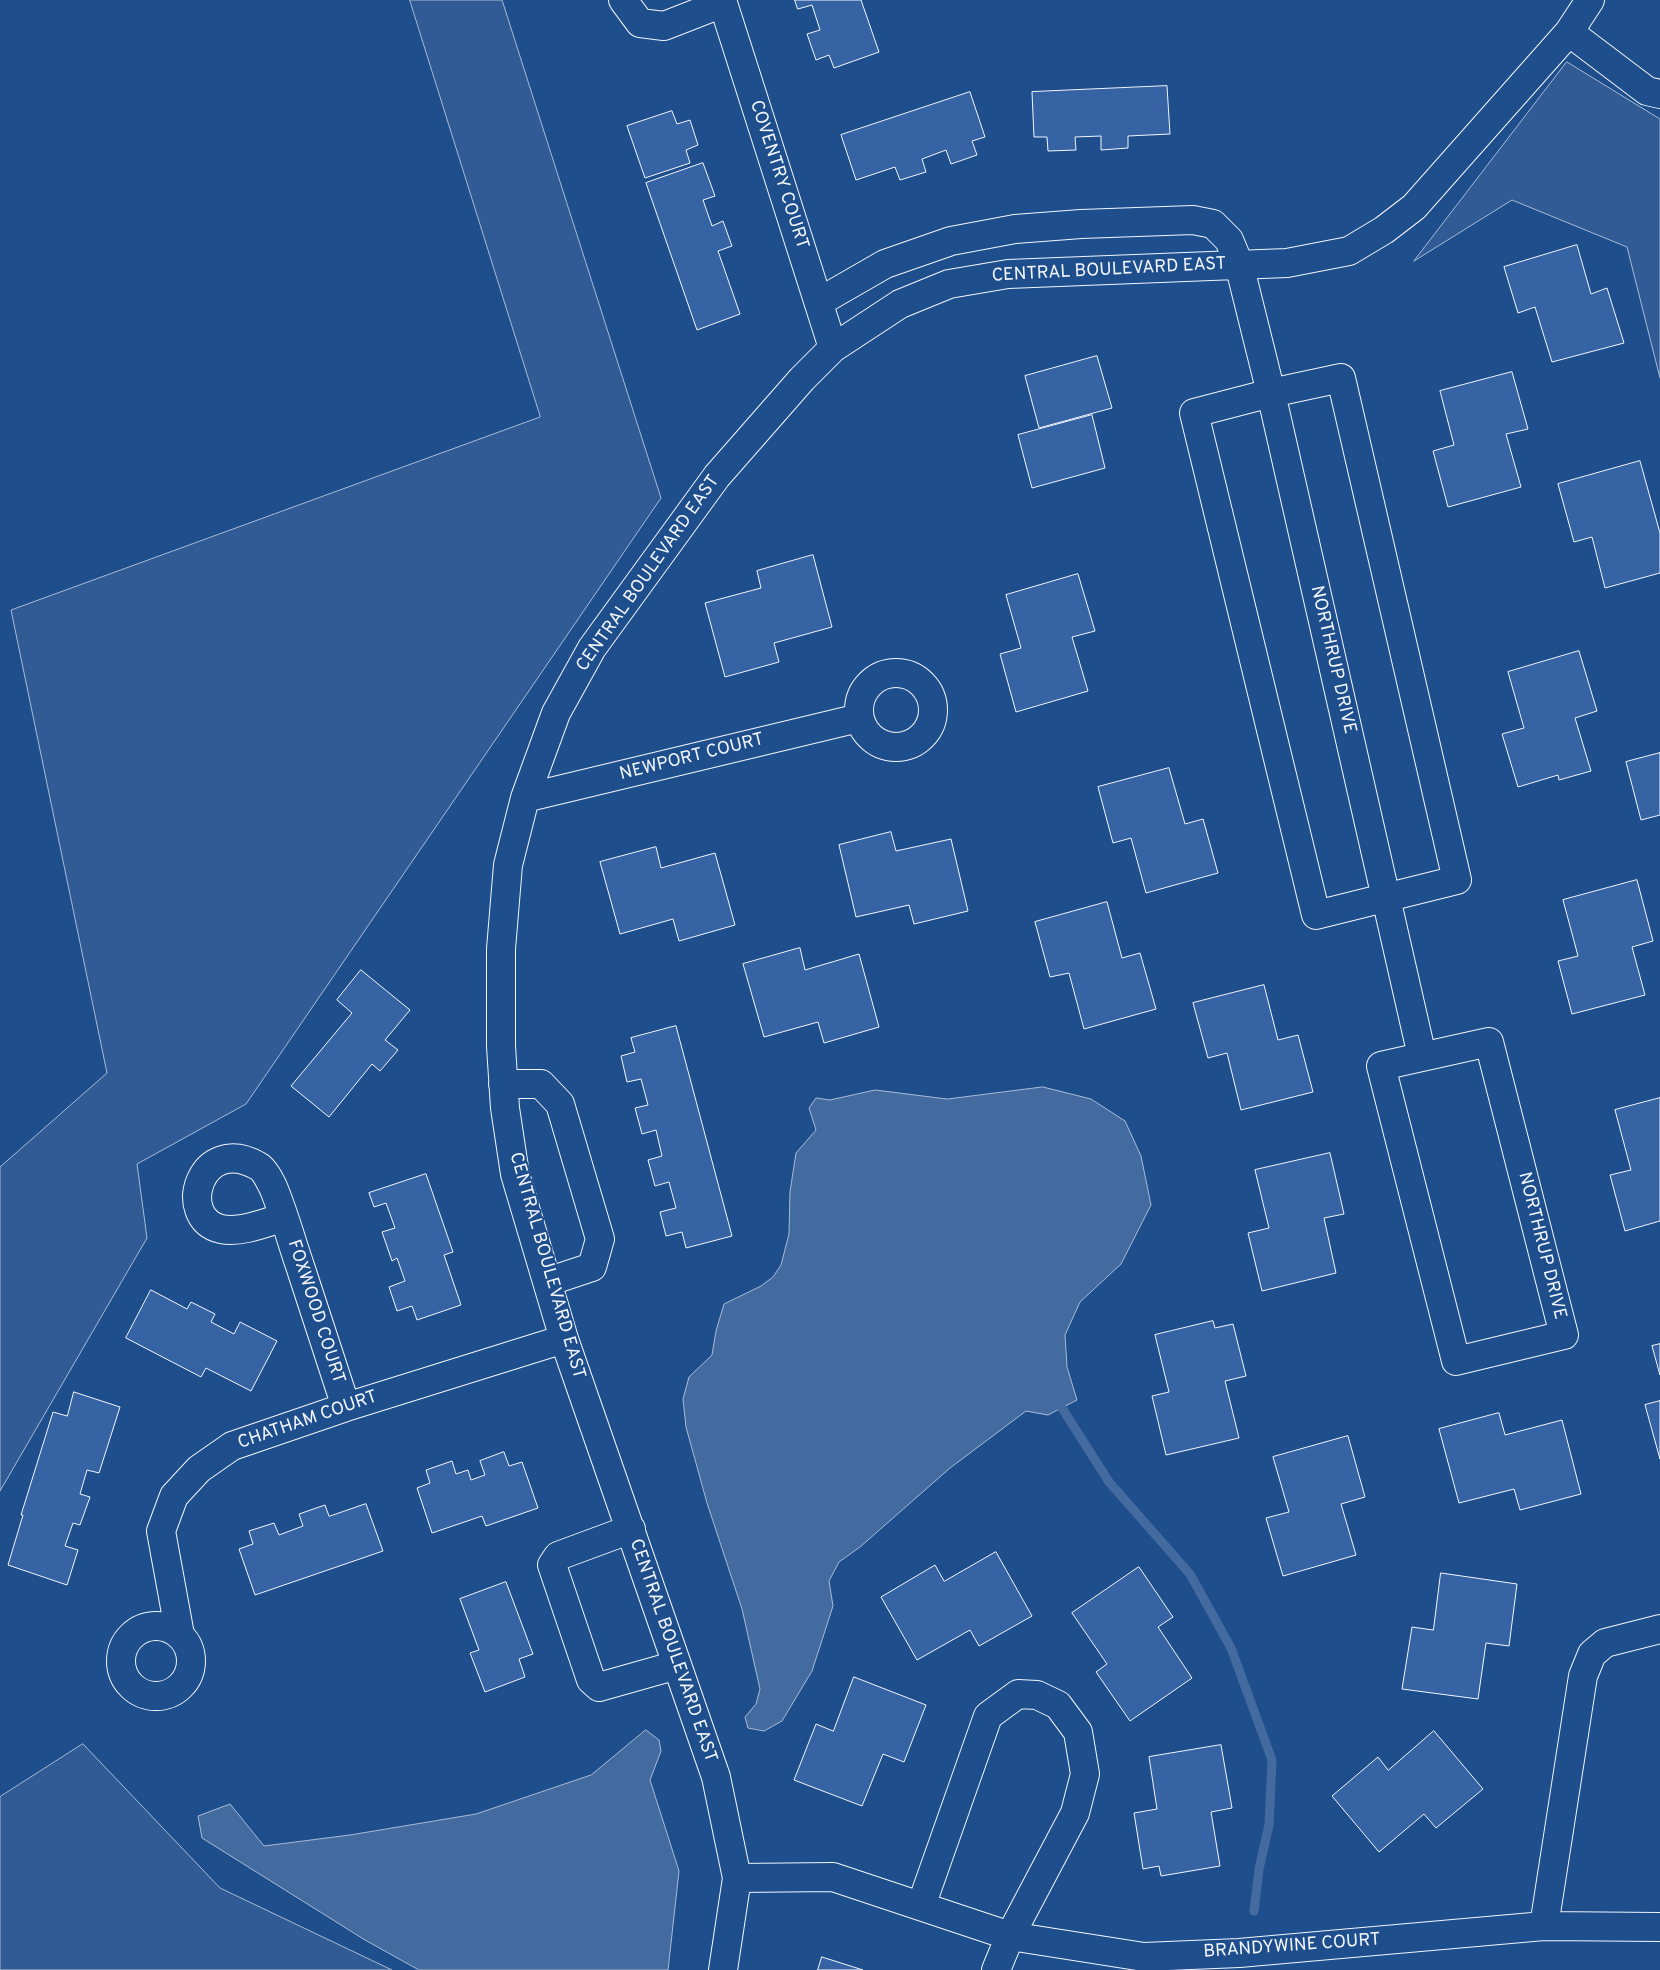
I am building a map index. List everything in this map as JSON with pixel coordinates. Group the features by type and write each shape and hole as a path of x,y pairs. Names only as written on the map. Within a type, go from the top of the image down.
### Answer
{"street":[{"name":"COVENTRY COURT","path":"623,0 640,23 664,26 722,1 833,348"},
{"name":"CENTRAL BOULEVARD EAST","path":"723,1970 737,1878 716,1777 564,1339 515,1174 504,1108 501,949 508,865 525,798 556,713 592,648 717,476 802,379 833,348 900,304 949,284 1008,274 1287,263 1349,250 1384,230 1414,207 1569,32 1590,0"},
{"path":"1569,32 1647,91 1660,94"},
{"name":"NORTHRUP DRIVE","path":"819,302 885,264 951,241 1015,229 1081,224 1193,220 1213,224 1229,240 1239,264 1271,393 1422,1056"},
{"path":"1341,378 1457,880 1316,915 1194,413 1271,393 1341,378"},
{"name":"NEWPORT COURT","path":"525,798 858,718"},
{"name":"NORTHRUP DRIVE","path":"1489,1042 1564,1335 1456,1361 1381,1066 1422,1056 1489,1042"},
{"path":"503,1084 541,1084 560,1104 600,1239 592,1267 547,1282"},
{"name":"FOXWOOD COURT","path":"284,1217 346,1407"},
{"name":"CHATHAM COURT","path":"180,1635 161,1531 174,1496 199,1469 232,1446 346,1407 564,1339"},
{"path":"631,1529 558,1556 552,1565 591,1680 599,1687 677,1665"},
{"path":"1544,1926 1583,1676 1592,1654 1605,1643 1660,1629"},
{"path":"921,1906 988,1716 1018,1694 1037,1695 1058,1705 1078,1732 1085,1774 1076,1813 1010,1936 996,1970"},
{"name":"BRANDYWINE COURT","path":"737,1878 833,1877 1010,1936 1144,1957 1239,1953 1544,1926 1660,1927"}],"shaded area":[{"path":"410,0 502,0 661,498 246,1104 137,1164 147,1238 0,1491 0,1167 107,1073 11,610 540,417"},
{"path":"1567,62 1660,119 1660,378 1627,247 1512,200 1414,261"},
{"path":"1043,1087 1091,1099 1125,1121 1141,1156 1151,1205 1121,1264 1080,1302 1065,1335 1067,1367 1077,1400 1048,1415 1026,1411 950,1468 860,1547 839,1562 829,1581 833,1606 812,1671 782,1721 764,1731 748,1728 745,1717 756,1704 760,1689 742,1609 707,1503 686,1427 683,1399 689,1377 712,1355 716,1331 724,1304 761,1286 773,1277 781,1265 789,1234 790,1192 796,1153 816,1130 809,1108 816,1098 830,1100 875,1090 947,1099"},
{"path":"646,1730 659,1740 661,1751 650,1780 679,1871 668,1970 419,1970 365,1940 202,1838 198,1816 230,1804 264,1846 350,1835 476,1814 591,1775"},
{"path":"83,1744 220,1888 392,1970 0,1970 0,1797"}],"building":[{"path":"795,0 861,0 879,52 834,68 829,55 816,60 807,34 820,30 812,5 798,9"},
{"path":"1167,86 1170,134 1128,136 1128,148 1101,150 1101,136 1075,137 1076,150 1048,151 1047,137 1034,137 1032,92"},
{"path":"970,92 985,137 972,141 977,155 951,164 946,150 922,159 926,172 900,180 895,167 856,180 841,135"},
{"path":"672,111 677,124 690,120 698,145 686,150 690,163 645,178 627,126"},
{"path":"703,163 715,196 703,200 712,226 723,221 732,246 718,251 740,314 697,330 646,183"},
{"path":"1577,245 1591,294 1607,288 1624,343 1552,362 1535,307 1518,313 1504,267"},
{"path":"1097,356 1112,408 1039,428 1025,376"},
{"path":"1512,372 1528,429 1506,434 1521,487 1448,507 1433,451 1454,445 1440,391"},
{"path":"1092,415 1105,468 1032,488 1018,435"},
{"path":"1640,461 1660,533 1660,573 1605,588 1592,537 1574,542 1558,484"},
{"path":"813,555 832,627 774,643 779,662 725,677 705,603 761,588 757,571"},
{"path":"1078,574 1095,631 1072,637 1088,691 1016,712 1000,654 1021,648 1006,595"},
{"path":"1579,651 1597,711 1575,718 1591,771 1559,780 1558,775 1518,787 1502,734 1524,728 1508,672"},
{"path":"1660,753 1660,815 1641,820 1626,762"},
{"path":"1169,768 1185,824 1203,819 1218,873 1146,893 1131,838 1113,843 1098,787"},
{"path":"891,832 896,851 951,839 968,911 914,924 909,905 856,917 839,845"},
{"path":"656,847 661,868 715,853 735,925 679,941 673,919 620,934 600,862"},
{"path":"1637,880 1653,941 1632,947 1645,995 1572,1014 1558,961 1578,956 1563,900"},
{"path":"1107,902 1122,958 1140,953 1156,1009 1084,1029 1069,973 1050,977 1035,922"},
{"path":"800,948 805,970 859,954 879,1027 824,1043 818,1022 764,1037 743,964"},
{"path":"361,970 410,1010 385,1040 398,1050 380,1071 372,1064 329,1117 291,1086 352,1013 337,1000"},
{"path":"1264,985 1278,1040 1298,1035 1313,1092 1241,1110 1227,1053 1208,1058 1193,1003"},
{"path":"676,1026 732,1236 686,1248 682,1232 666,1236 660,1212 676,1208 669,1182 655,1186 648,1160 662,1156 656,1130 642,1134 635,1108 648,1105 641,1079 627,1082 621,1056 635,1052 631,1038"},
{"path":"1660,1098 1660,1221 1625,1231 1610,1175 1631,1170 1615,1110"},
{"path":"1330,1153 1344,1214 1324,1218 1336,1273 1262,1291 1248,1233 1269,1228 1255,1170"},
{"path":"426,1174 453,1252 444,1255 461,1305 417,1320 412,1306 397,1311 389,1287 405,1281 397,1258 392,1261 382,1232 395,1228 386,1203 374,1207 369,1193"},
{"path":"151,1290 187,1309 191,1302 215,1314 211,1322 234,1334 240,1322 277,1341 251,1391 206,1368 201,1377 126,1338"},
{"path":"1213,1321 1215,1328 1233,1324 1246,1376 1225,1381 1239,1438 1166,1455 1152,1396 1169,1392 1155,1335"},
{"path":"1660,1344 1660,1375 1652,1346"},
{"path":"74,1392 120,1407 99,1473 87,1470 80,1494 90,1497 80,1525 73,1523 65,1546 78,1550 67,1585 8,1565 23,1515 21,1515 53,1412 67,1416"},
{"path":"1660,1401 1660,1459 1645,1405"},
{"path":"1499,1413 1505,1435 1562,1420 1581,1494 1520,1510 1514,1489 1459,1503 1439,1429"},
{"path":"1348,1436 1365,1497 1341,1504 1356,1555 1283,1576 1266,1518 1289,1512 1273,1457"},
{"path":"504,1452 509,1466 522,1462 538,1508 486,1526 482,1516 432,1533 417,1488 430,1483 426,1470 452,1461 456,1474 468,1470 471,1480 485,1475 480,1461"},
{"path":"366,1504 383,1551 255,1595 239,1549 253,1544 249,1531 274,1523 279,1535 303,1526 299,1514 325,1505 329,1516"},
{"path":"996,1552 1032,1616 979,1646 970,1630 917,1660 881,1597 935,1565 944,1581"},
{"path":"1139,1567 1173,1617 1158,1627 1192,1678 1130,1721 1096,1672 1107,1664 1072,1613"},
{"path":"1441,1573 1517,1584 1509,1646 1486,1643 1478,1699 1402,1689 1412,1627 1433,1630"},
{"path":"506,1582 533,1654 519,1659 525,1677 485,1692 470,1653 479,1650 460,1599"},
{"path":"854,1677 926,1705 904,1762 883,1754 862,1806 794,1780 816,1724 833,1731"},
{"path":"1434,1731 1483,1789 1436,1828 1424,1814 1379,1852 1332,1796 1378,1757 1388,1770"},
{"path":"1221,1745 1232,1808 1211,1812 1220,1866 1161,1876 1159,1866 1143,1869 1134,1813 1157,1809 1149,1757"},
{"path":"822,1957 863,1970 818,1970"}],"waterway":[{"path":"1062,1408 1109,1482 1190,1574 1231,1648 1272,1760 1269,1825 1259,1869 1254,1911"}]}
